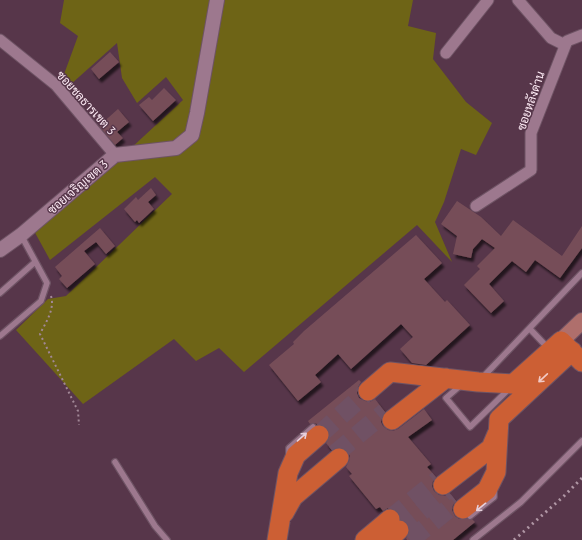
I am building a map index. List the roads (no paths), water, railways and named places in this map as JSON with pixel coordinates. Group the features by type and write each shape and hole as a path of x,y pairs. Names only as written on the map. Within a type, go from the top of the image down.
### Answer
{"highway":[{"path":"446,378 389,407 390,373 514,384 567,350"},
{"path":"453,497 495,420 567,350"},
{"path":"453,497 496,472 495,420"},
{"path":"453,497 453,485 458,473 491,448 495,420"},
{"path":"278,540 281,517 288,473 329,450 293,497 281,517"},
{"path":"365,540 393,528"},
{"path":"376,540 393,528"}],"main road":[{"path":"567,350 582,321"}],"street":[{"name":"ซอยเจริญเขต 3","path":"0,250 21,235 114,155 176,148 192,135 217,0"},
{"path":"446,53 488,0"},
{"path":"518,0 551,38 566,45 567,41 582,35"},
{"name":"ซอยชลธารเขต 3","path":"0,40 56,85 114,155"},
{"name":"ซอยหลังด่าน","path":"476,206 531,170 531,133 566,45"}],"lane":[{"path":"0,336 41,301 47,283 21,235"},
{"path":"0,293 36,262"},
{"path":"514,384 495,420 470,427 446,398 472,381 530,329 582,273"},
{"path":"530,329 567,350"},
{"path":"473,540 521,502 582,441"},
{"path":"115,462 155,526 167,540"}],"tunnel":[{"path":"319,435 368,391"},
{"path":"335,454 385,412"},
{"path":"390,519 438,480"},
{"path":"399,530 447,490"},
{"path":"410,540 457,502"}],"railway":[{"path":"514,540 582,478"}]}
